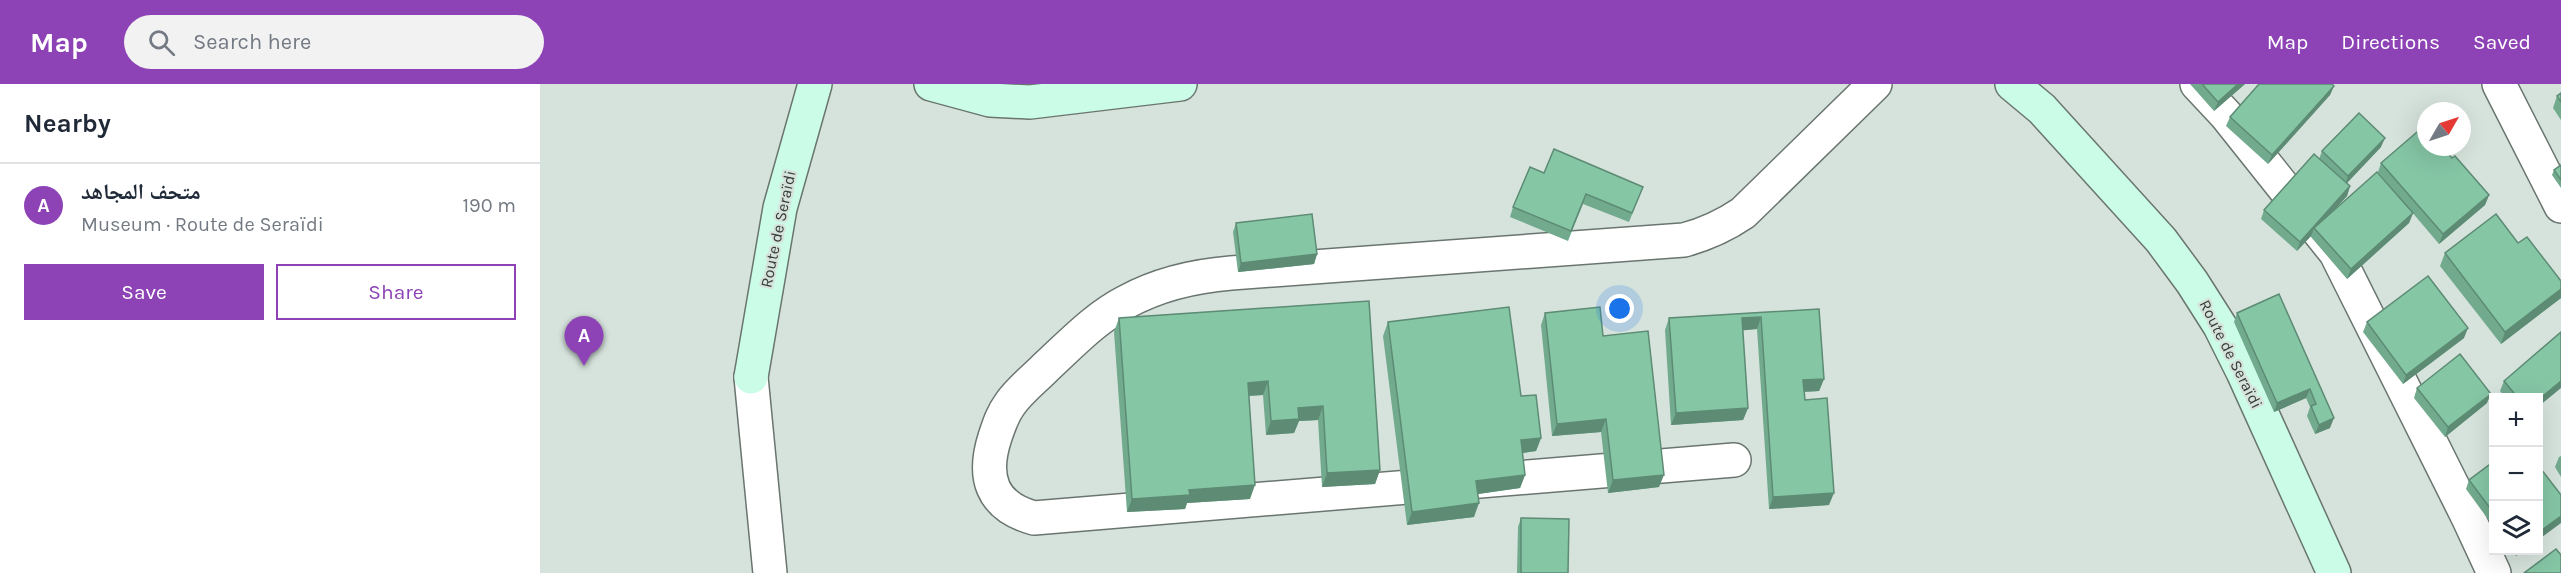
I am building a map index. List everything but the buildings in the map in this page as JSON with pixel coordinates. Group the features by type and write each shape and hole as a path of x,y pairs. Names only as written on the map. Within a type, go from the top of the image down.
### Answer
{"street":[{"name":"Route de Seraïdi","path":"770,573 751,377 748,285 753,230 765,176 793,84"},
{"name":"Route de Seraïdi","path":"751,377 780,208 815,84"},
{"path":"931,84 990,100 1030,102 1180,84"},
{"path":"1734,460 1034,518 1009,507 995,491 988,471 989,457 1001,418 1023,389 1100,319 1124,303 1151,290 1203,275 1684,240 1705,235 1725,226 1743,213 1875,84"},
{"name":"Route de Seraïdi","path":"2012,84 2058,126 2161,240 2192,282 2220,326 2243,372 2334,573"},
{"path":"2198,84 2226,115 2336,253 2494,573"},
{"path":"2499,84 2561,206"}],"place":[{"name":"متحف المجاهد","path":"584,366"}]}
